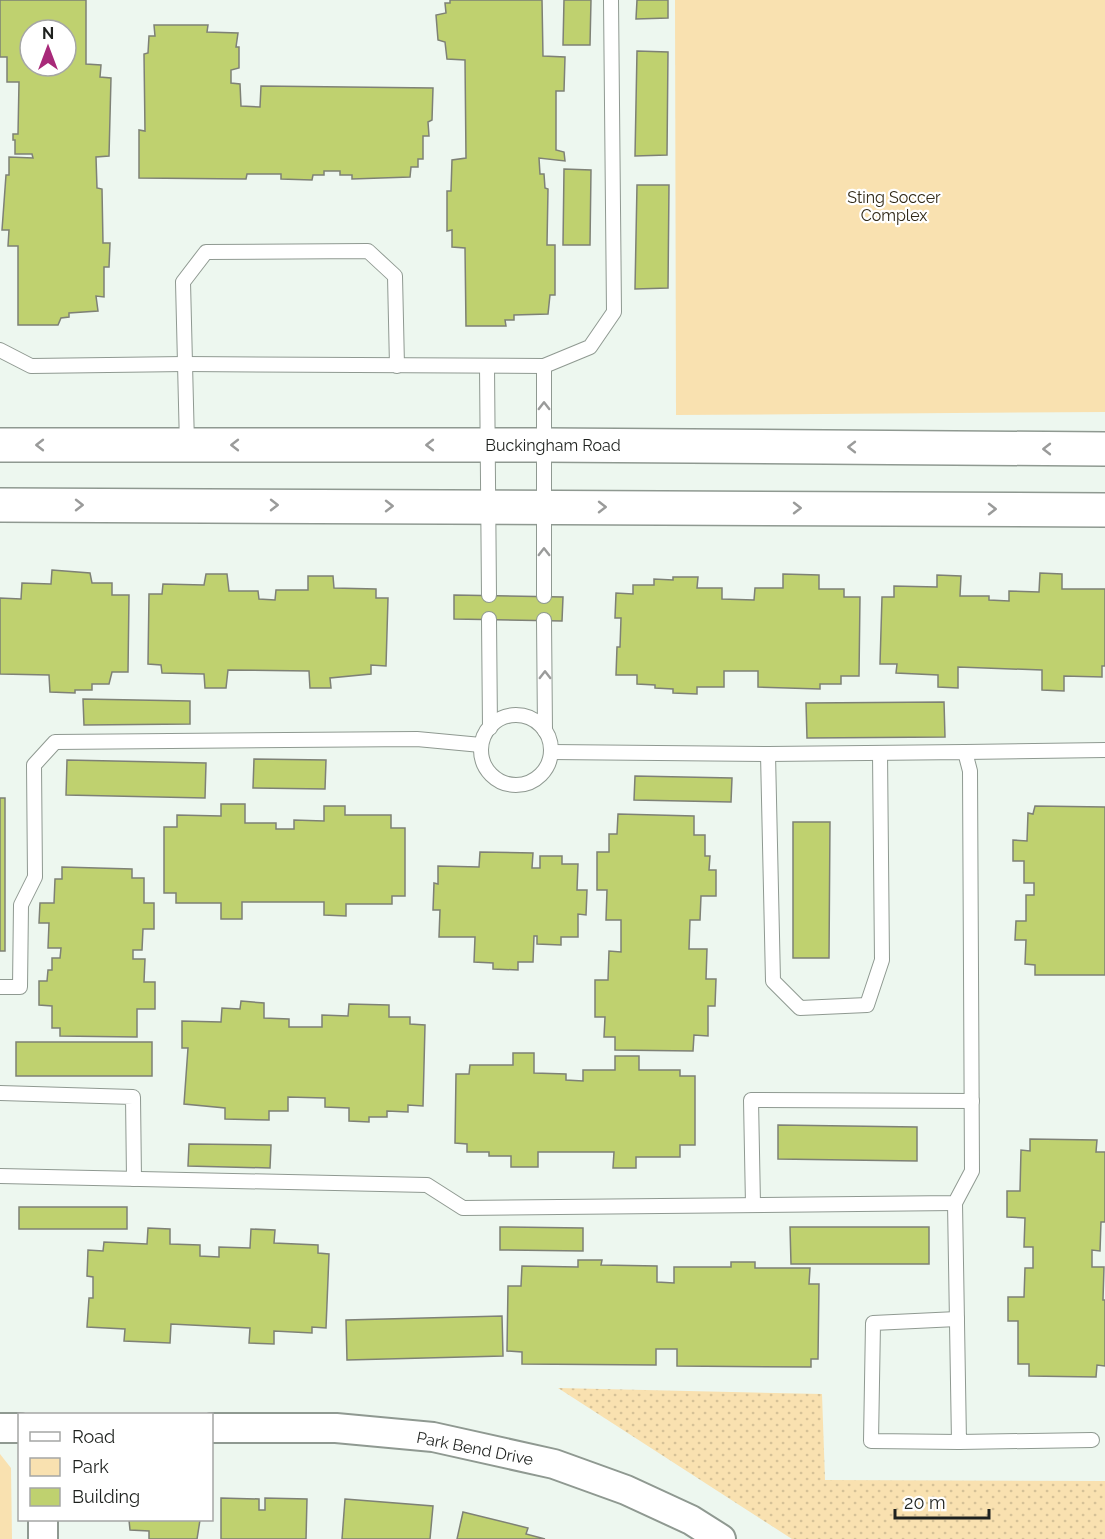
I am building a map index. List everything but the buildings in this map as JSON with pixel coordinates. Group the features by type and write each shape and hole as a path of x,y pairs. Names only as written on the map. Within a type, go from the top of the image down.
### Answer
{"street":[{"name":"Buckingham Road","path":"0,445 544,445 1105,449"},
{"path":"0,505 1105,510"},
{"path":"0,1428 18,1428"},
{"name":"Park Bend Drive","path":"213,1428 336,1428 444,1440 554,1464 626,1490 691,1520 721,1539"},
{"path":"43,1521 43,1539"}],"lane":[{"path":"0,350 31,366 185,364 544,366 590,347 614,312 612,0"},
{"path":"187,445 183,282 206,252 368,251 395,276 397,366"},
{"path":"487,366 489,595"},
{"path":"544,366 544,596"},
{"path":"489,619 490,728"},
{"path":"544,620 545,731"},
{"path":"526,717 537,722 545,731 550,741 551,752 543,773 534,780 524,784 510,785 497,780 488,771 482,759 481,745 490,728 504,718 526,717"},
{"path":"0,987 20,987 21,905 35,877 34,765 55,742 417,739 481,745"},
{"path":"551,752 768,754 1105,750"},
{"path":"959,1442 955,1203 972,1171 970,771 964,752"},
{"path":"768,754 773,981 800,1008 867,1005 882,960 880,753"},
{"path":"0,1093 133,1097 134,1179"},
{"path":"753,1206 751,1100 972,1101"},
{"path":"0,1176 427,1185 464,1208 955,1203"},
{"path":"957,1319 873,1323 871,1441 1092,1440"}],"green space":[{"name":"Sting Soccer Complex","path":"675,0 1105,0 1105,412 676,415"},
{"path":"558,1388 822,1394 825,1480 1105,1481 1105,1539 792,1539"},
{"path":"0,1454 11,1468 12,1539 0,1539"}]}
